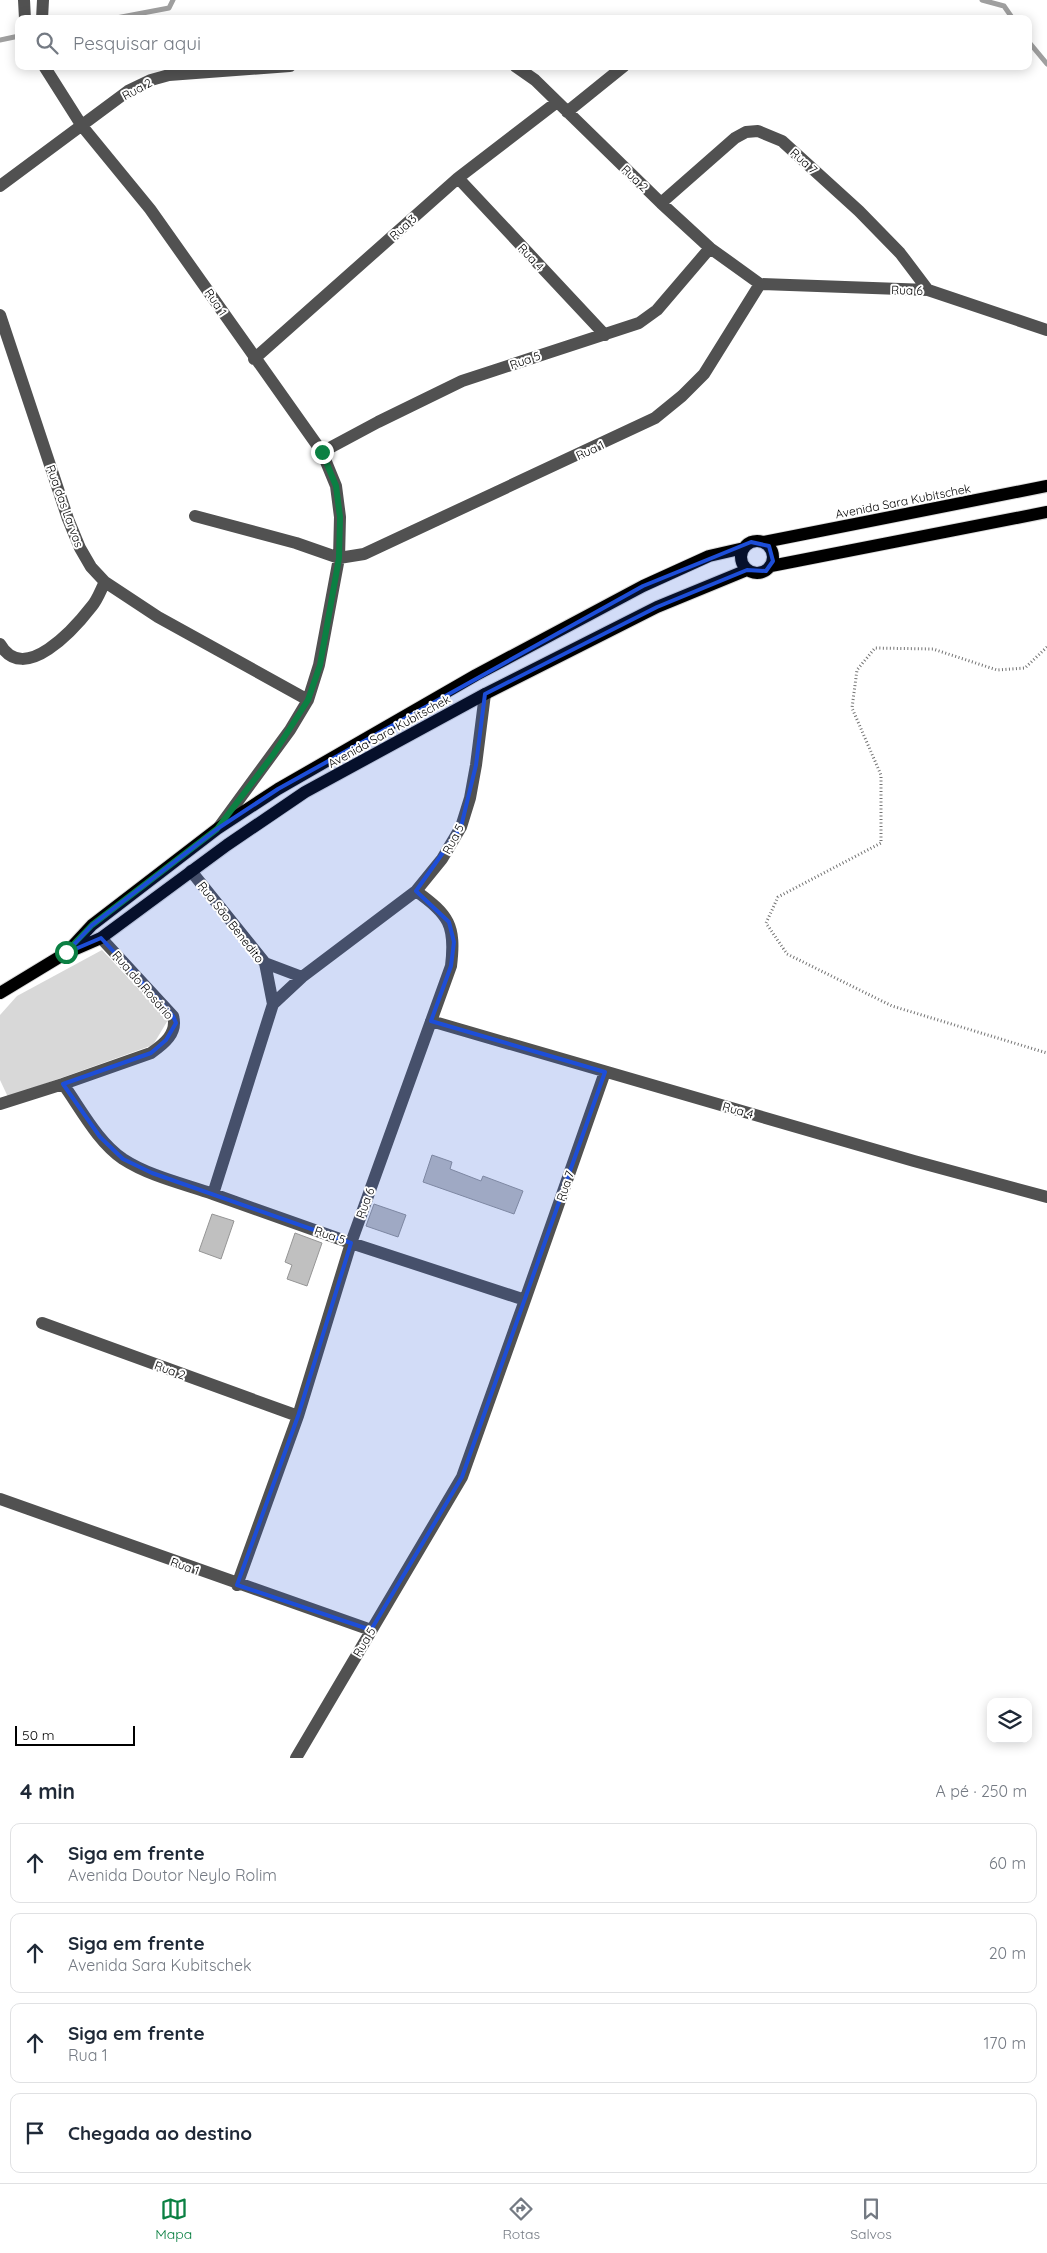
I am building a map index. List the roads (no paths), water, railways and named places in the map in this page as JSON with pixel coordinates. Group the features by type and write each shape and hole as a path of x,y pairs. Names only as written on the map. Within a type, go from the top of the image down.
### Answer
{"main road":[{"name":"Avenida Sara Kubitschek","path":"66,952 92,925 217,829 278,789 476,675 643,586 709,556 744,548 750,542 764,542 1047,486"},
{"name":"Avenida Sara Kubitschek","path":"66,952 101,938 226,845 305,792 484,694 657,606 747,570 760,574 771,566 1047,512"},
{"path":"764,542 773,555 771,566"},
{"path":"744,548 742,562 747,570"},
{"path":"0,993 66,952"}],"street":[{"path":"24,0 25,15"},
{"path":"42,0 42,15"},
{"name":"Rua 1","path":"47,70 82,126 150,209 198,275 254,359 322,452 336,486 340,517 339,558 320,665 308,700 273,755 217,829"},
{"name":"Rua 2","path":"0,186 128,91 151,80 192,72 225,70"},
{"name":"Rua 2","path":"521,70 535,80 710,248 760,284"},
{"path":"567,112 619,70"},
{"name":"Rua 3","path":"254,359 458,178 557,102"},
{"name":"Rua 7","path":"661,203 735,138 746,132 758,131 782,141 858,211 900,253 928,290"},
{"name":"Rua 4","path":"458,178 605,335"},
{"name":"Rua 5","path":"322,452 378,422 462,382 536,355 639,323 657,310 710,248"},
{"name":"Rua 1","path":"195,516 296,543 339,558 364,554 655,418 682,396 704,374 760,284"},
{"name":"Rua 6","path":"760,284 928,290 1047,330"},
{"name":"Rua das Larvas","path":"0,315 80,548 91,567 105,582 158,617 308,700"},
{"path":"0,644 9,655 18,660 27,660 37,656 63,638 94,604 105,582"},
{"name":"Rua 5","path":"296,1758 462,1477 525,1300 351,1243 212,1194 273,1004 302,976 416,891 442,859 461,827 470,798 476,765 484,694"},
{"name":"Rua São Benedito","path":"191,871 265,962 273,1004"},
{"name":"Rua 6","path":"237,1585 298,1416 351,1243 451,966 454,942 449,922 434,904 416,891"},
{"name":"Rua do Rosário","path":"64,1084 151,1053 160,1047 174,1031 176,1023 173,1016 101,938"},
{"path":"265,962 302,976"},
{"name":"Rua 4","path":"431,1020 914,1161 1047,1197"},
{"name":"Rua 7","path":"525,1300 605,1072"},
{"path":"0,1104 64,1084 100,1138 123,1159 212,1194"},
{"name":"Rua 2","path":"42,1323 298,1416"},
{"name":"Rua 1","path":"0,1499 237,1585 371,1630"}],"waterway":[{"path":"132,15 169,8 173,0"},
{"path":"982,0 1004,6 1010,15"},
{"path":"0,40 15,37"},
{"path":"1032,46 1047,64"}]}
